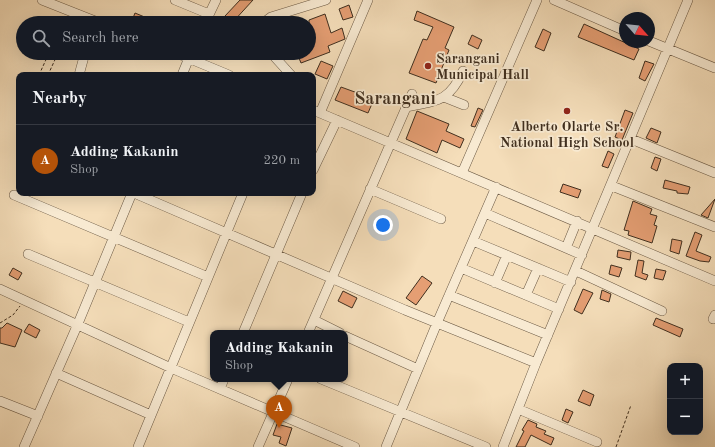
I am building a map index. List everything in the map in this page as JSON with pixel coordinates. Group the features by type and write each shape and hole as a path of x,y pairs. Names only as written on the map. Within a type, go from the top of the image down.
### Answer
{"street":[{"path":"42,0 81,16"},
{"path":"174,0 202,16"},
{"path":"208,16 216,0"},
{"path":"277,16 326,0"},
{"path":"368,0 316,112 594,228 715,281"},
{"path":"462,173 537,0"},
{"path":"554,0 619,28"},
{"path":"503,447 536,363 612,186 688,0"},
{"path":"655,44 715,68"},
{"path":"80,72 84,60"},
{"path":"183,72 188,60"},
{"path":"198,60 223,72"},
{"path":"277,60 288,72"},
{"path":"406,107 444,97 455,88 463,71"},
{"path":"309,330 412,94"},
{"path":"444,97 464,105"},
{"path":"316,164 337,120"},
{"path":"631,139 715,174"},
{"path":"612,186 715,227"},
{"path":"386,447 437,323 496,187"},
{"path":"370,189 440,219"},
{"path":"16,196 208,277"},
{"path":"24,447 132,196"},
{"path":"140,196 226,231 437,323 536,363"},
{"path":"138,447 242,196"},
{"path":"244,330 301,196"},
{"path":"485,213 582,255"},
{"path":"566,248 577,221"},
{"path":"473,241 571,282"},
{"path":"28,254 190,322"},
{"path":"495,283 507,255"},
{"path":"461,268 559,309"},
{"path":"526,295 538,268"},
{"path":"576,271 662,311"},
{"path":"0,289 77,326 171,368 352,446"},
{"path":"449,295 548,335"},
{"path":"314,320 334,330"},
{"path":"348,337 418,369"},
{"path":"56,373 151,414"},
{"path":"220,389 223,382"},
{"path":"258,447 287,382"},
{"path":"328,382 400,413 486,447"},
{"path":"0,401 38,416"},
{"path":"518,409 597,442"}],"path":[{"path":"41,72 46,60"},
{"path":"49,72 55,60"},
{"path":"0,323 13,315 24,301"},
{"path":"616,447 631,406"}],"building":[{"path":"240,0 253,0 238,16 225,16"},
{"path":"349,5 353,17 343,20 339,9"},
{"path":"417,11 454,27 445,48 449,50 436,83 409,73 423,39 427,40 433,27 414,20"},
{"path":"135,13 142,16 134,16"},
{"path":"325,14 331,33 342,28 345,39 328,46 330,52 316,57 316,17"},
{"path":"584,24 619,40 619,48 639,49 634,60 578,37"},
{"path":"543,29 551,33 544,51 535,47"},
{"path":"472,35 482,40 478,49 468,44"},
{"path":"300,60 309,60 301,63"},
{"path":"321,61 333,66 327,79 316,74"},
{"path":"645,61 654,64 645,81 639,78"},
{"path":"341,87 374,99 368,113 335,100"},
{"path":"478,108 483,110 475,127 471,126"},
{"path":"625,110 633,113 622,140 615,137"},
{"path":"417,111 449,124 446,131 464,139 460,148 442,140 437,153 406,139"},
{"path":"651,128 661,132 657,143 646,138"},
{"path":"608,151 614,154 608,168 602,166"},
{"path":"655,157 661,159 657,171 651,168"},
{"path":"665,180 690,187 688,194 677,193 677,191 663,188"},
{"path":"563,184 581,190 578,198 560,192"},
{"path":"715,199 708,218 701,215"},
{"path":"633,201 652,209 650,214 657,216 654,225 657,226 652,243 628,235 629,231 624,230"},
{"path":"695,232 702,235 696,251 711,257 709,262 700,261 686,256"},
{"path":"672,239 682,241 679,254 670,251"},
{"path":"618,250 631,252 630,260 617,257"},
{"path":"638,260 644,261 642,273 648,275 646,280 635,276"},
{"path":"611,265 622,268 619,277 609,274"},
{"path":"13,268 22,273 18,280 9,275"},
{"path":"656,269 666,271 663,280 654,278"},
{"path":"422,276 432,283 416,305 406,298"},
{"path":"583,289 593,293 582,314 574,310"},
{"path":"602,290 611,294 609,302 600,299"},
{"path":"343,291 357,298 352,308 338,301"},
{"path":"656,318 683,329 680,337 653,325"},
{"path":"7,323 22,330 15,347 0,343 0,328"},
{"path":"29,324 40,330 36,338 24,332"},
{"path":"583,390 594,395 590,406 578,401"},
{"path":"566,409 573,412 568,423 562,420"},
{"path":"528,420 537,424 536,427 546,431 544,434 554,438 551,445 531,435 525,447 516,447 524,431 522,430"},
{"path":"277,424 292,428 286,446 279,443 281,437 273,435"}],"place":[{"name":"Sarangani Municipal Hall","path":"428,66"},
{"name":"Alberto Olarte Sr. National High School","path":"567,111"},
{"name":"Adding Kakanin","path":"279,428"}],"district":[{"name":"Sarangani","path":"395,98"}]}
